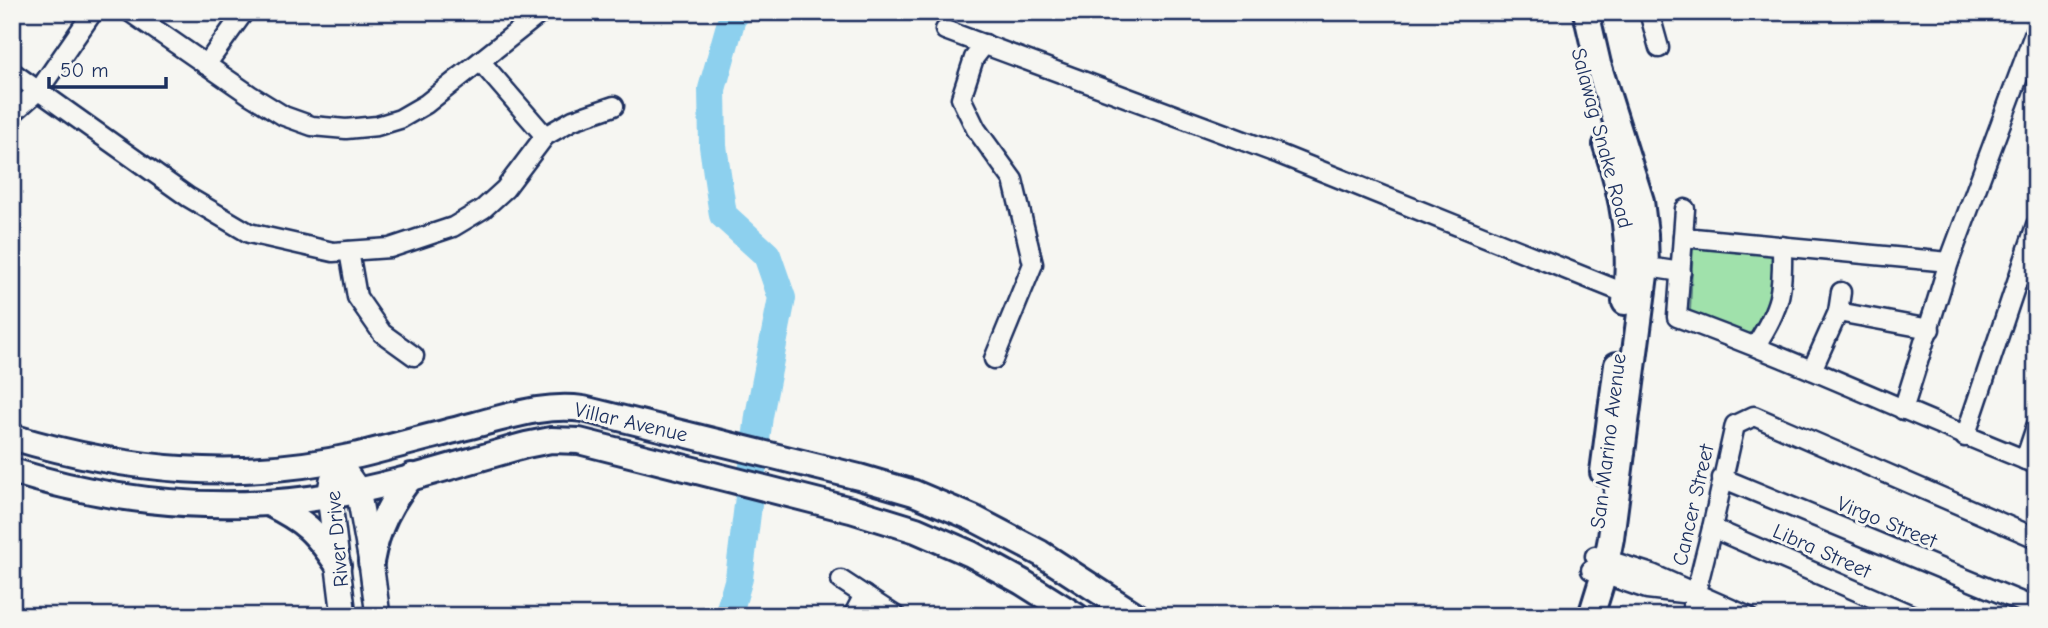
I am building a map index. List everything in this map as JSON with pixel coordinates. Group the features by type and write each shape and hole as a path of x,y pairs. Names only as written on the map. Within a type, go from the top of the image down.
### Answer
{"main road":[{"name":"Salawag Snake Road","path":"1570,12 1582,69 1617,180 1628,237 1637,266"},
{"name":"Salawag Snake Road","path":"1586,12 1598,64 1641,201 1645,234 1637,266"},
{"name":"San Marino Avenue","path":"1591,616 1637,266"},
{"name":"Villar Avenue","path":"12,437 90,458 176,470 244,470 336,459 549,407 583,409 914,493 973,518 1040,553 1137,616"},
{"name":"Villar Avenue","path":"12,471 79,489 176,503 267,502 330,496 358,490 551,440 579,441 851,510 916,530 971,554 1076,616"},
{"path":"371,562 384,516 412,476"},
{"path":"267,502 298,518 309,527 338,565"},
{"name":"San Marino Avenue","path":"1575,616 1599,565"}],"street":[{"path":"12,114 39,90 93,12"},
{"path":"130,12 284,116 312,126 346,129 377,126 400,119 426,104 542,12"},
{"path":"206,65 244,12"},
{"path":"1649,12 1659,48"},
{"path":"1903,410 1949,262 2036,29"},
{"path":"945,30 1279,154 1634,297"},
{"path":"985,44 974,58 961,98 976,129 1013,180 1033,264 995,359"},
{"path":"481,62 545,136"},
{"path":"12,72 188,197 249,233 333,251 390,248 453,227 483,209 505,189 545,136 573,121 614,106"},
{"path":"1685,209 1677,317 1756,345 1965,437 2031,462 2036,427"},
{"path":"1965,437 2036,225"},
{"path":"1684,237 1949,262"},
{"path":"1756,345 1772,321 1783,288 1782,246"},
{"path":"349,251 356,297 382,333 414,356"},
{"path":"1637,266 1681,272"},
{"path":"1812,370 1838,312 1841,292"},
{"path":"1838,312 1930,329"},
{"name":"Cancer Street","path":"1690,616 1735,425 1754,416 2036,538"},
{"name":"River Drive","path":"336,459 358,490 378,616"},
{"name":"River Drive","path":"336,459 330,496 344,616"},
{"name":"Virgo Street","path":"1722,478 2036,608"},
{"name":"Libra Street","path":"1712,528 1913,616"},
{"path":"1599,565 1647,589 1696,595 1746,616"},
{"path":"841,580 896,616"},
{"path":"853,616 864,595"}],"green space":[{"path":"1693,243 1778,251 1773,298 1752,336 1690,312"}],"waterway":[{"path":"728,616 739,578 759,416 782,298 767,255 723,215 713,146 712,89 732,18 737,12"}]}
